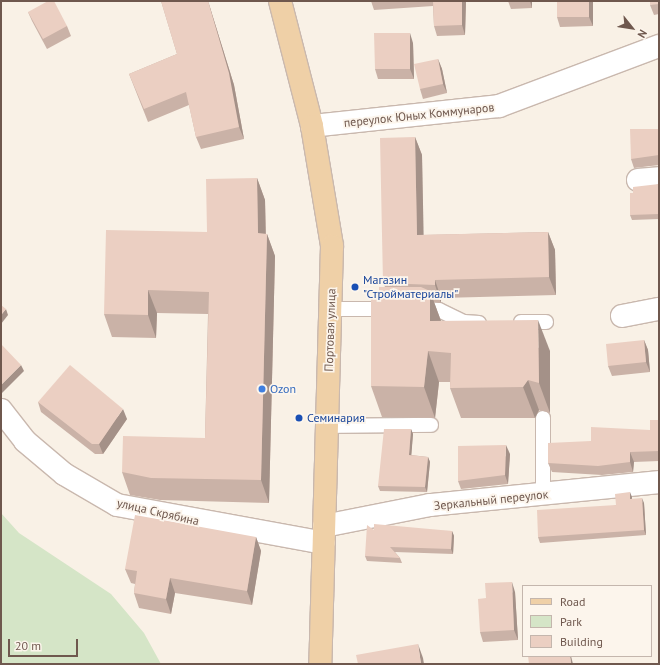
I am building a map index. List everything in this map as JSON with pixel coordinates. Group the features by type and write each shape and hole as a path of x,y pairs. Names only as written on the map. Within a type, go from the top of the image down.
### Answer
{"main road":[{"name":"Портовая улица","path":"280,1 312,126 332,246 320,664"}],"street":[{"name":"переулок Юных Коммунаров","path":"312,126 499,106 659,46"},
{"path":"622,316 659,309"},
{"name":"улица Скрябина","path":"1,410 25,441 64,474 117,505 324,535"},
{"name":"Зеркальный переулок","path":"324,535 430,505 659,482"}],"lane":[{"path":"330,310 434,309 464,322 492,323"},
{"path":"507,322 546,322"},
{"path":"543,418 543,494"},
{"path":"327,426 431,425"}],"green space":[{"path":"1,513 19,533 111,594 144,633 161,664 1,664"}],"building":[{"path":"48,1 54,1 67,26 43,39 28,12"},
{"path":"161,1 208,1 229,73 239,127 196,137 186,92 144,109 129,74 177,54"},
{"path":"433,1 462,1 462,25 434,26"},
{"path":"557,1 589,1 589,17 557,17"},
{"path":"650,1 659,1 659,4 650,5"},
{"path":"374,33 410,33 410,69 375,69"},
{"path":"438,59 443,84 420,89 414,64"},
{"path":"630,129 659,129 659,155 631,159"},
{"path":"415,137 417,235 548,232 549,277 435,280 435,285 383,283 380,138"},
{"path":"257,178 258,233 267,234 261,480 151,478 122,472 123,436 205,438 209,292 148,290 148,315 104,314 106,230 207,232 206,179"},
{"path":"659,184 659,214 630,215 630,193 633,193 633,187"},
{"path":"379,287 421,287 430,291 430,321 538,320 539,383 528,380 523,387 450,388 451,353 428,351 424,387 371,386 371,296 379,296"},
{"path":"1,305 6,309 1,315"},
{"path":"644,340 646,362 608,366 606,344"},
{"path":"1,344 21,365 1,385"},
{"path":"70,365 123,409 99,444 92,444 38,402"},
{"path":"650,420 659,420 659,451 630,452 630,462 598,466 548,463 548,443 591,441 591,427 650,430"},
{"path":"384,429 411,429 409,455 428,457 425,487 378,486"},
{"path":"506,445 505,475 458,481 458,446"},
{"path":"630,492 630,499 642,498 644,530 538,537 537,510 616,505 615,494"},
{"path":"135,515 256,537 247,591 170,578 166,599 134,593 137,571 125,569"},
{"path":"374,524 452,531 451,549 390,547 400,558 365,556 367,525 374,530"},
{"path":"512,582 514,630 480,632 478,599 486,598 485,583"},
{"path":"418,644 421,664 358,664 356,655"},
{"path":"528,657 570,657 571,664 529,664"}],"place":[{"name":"Магазин \"Стройматериалы\"","path":"355,287"},
{"name":"Ozon","path":"262,389"},
{"name":"Семинария","path":"299,418"}]}
